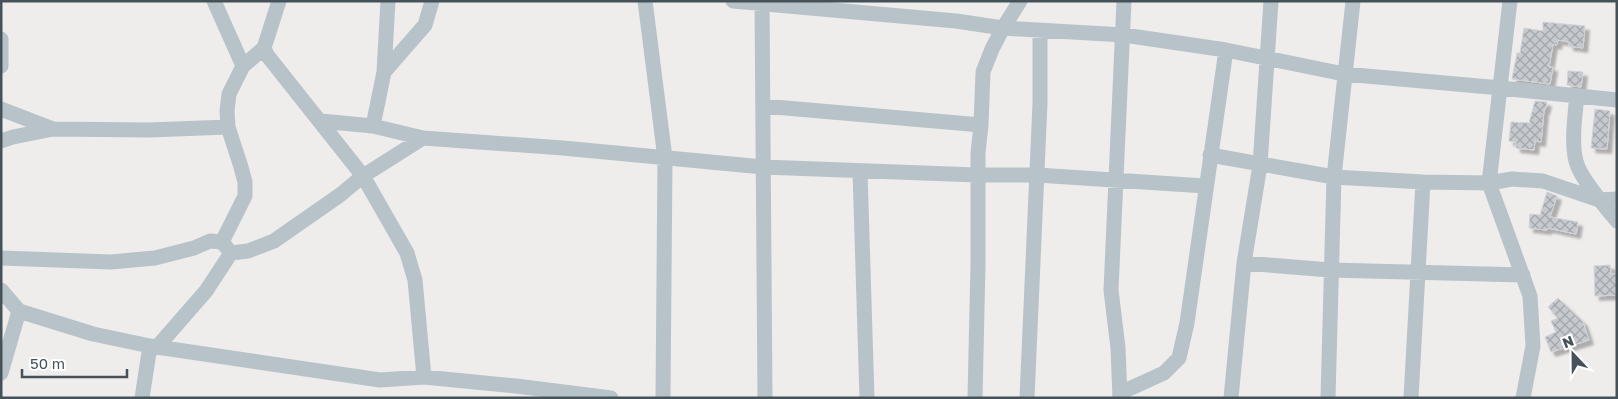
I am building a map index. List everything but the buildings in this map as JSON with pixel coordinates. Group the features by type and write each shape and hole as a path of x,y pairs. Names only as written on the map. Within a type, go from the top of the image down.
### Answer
{"street":[{"path":"214,1 243,66"},
{"path":"142,398 154,346 206,291 227,248 245,196 245,182 228,127 229,94 243,66 264,48 279,1"},
{"path":"373,126 384,72 388,1"},
{"path":"384,72 425,25 432,1"},
{"path":"645,1 665,158 663,398"},
{"path":"733,1 956,20 1002,28 1124,36 1226,50 1344,74 1617,100"},
{"path":"975,398 978,153 983,72 1002,28 1020,1"},
{"path":"1124,1 1124,36 1111,290 1118,348 1120,396 1164,372 1179,358 1187,323 1226,50"},
{"path":"1231,398 1244,263 1260,165 1271,1"},
{"path":"1328,398 1334,176 1353,1"},
{"path":"1510,1 1489,183 1530,296 1533,346 1523,398"},
{"path":"762,2 765,398"},
{"path":"1027,398 1037,175 1040,31"},
{"path":"1,39 1,66"},
{"path":"264,48 267,55 363,176 407,253 415,280 424,377"},
{"path":"1577,96 1573,134 1577,166 1599,200 1617,221"},
{"path":"763,106 981,125"},
{"path":"1,109 54,129"},
{"path":"321,121 373,126 423,138 763,167 978,175 1037,175 1206,186"},
{"path":"1,141 54,129 149,130 228,127"},
{"path":"1,258 111,262 155,258 194,248 210,241 227,248 248,251 274,241 340,195 363,176 423,138"},
{"path":"1210,155 1260,165 1334,176 1422,182 1489,183 1512,179 1543,181 1599,200 1617,199"},
{"path":"860,171 867,398"},
{"path":"1411,398 1422,182"},
{"path":"1244,263 1330,270 1524,276"},
{"path":"1,290 18,311 94,334 154,346 380,380 424,377 611,398"},
{"path":"1,373 18,311"}]}
